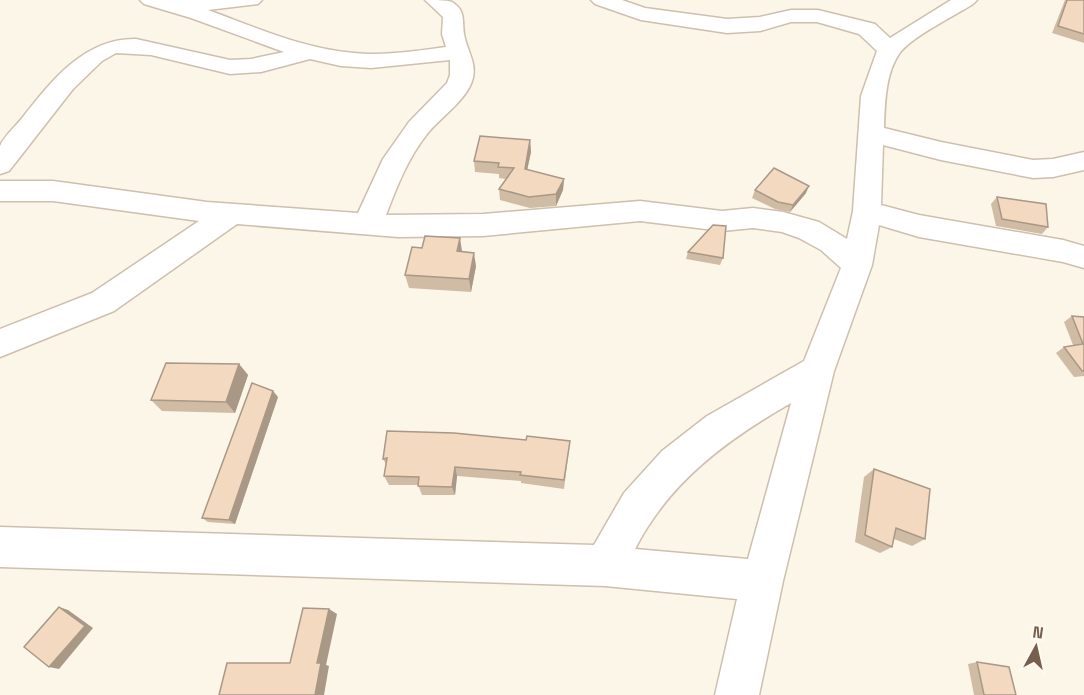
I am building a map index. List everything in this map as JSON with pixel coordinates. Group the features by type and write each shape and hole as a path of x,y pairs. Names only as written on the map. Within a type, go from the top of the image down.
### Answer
{"street":[{"path":"151,0 180,6 207,18 311,52 340,59 400,60 460,52"},
{"path":"180,6 251,0"},
{"path":"366,225 392,165 418,128 458,86 463,65 453,34 454,17 436,0"},
{"path":"602,0 641,14 711,25 743,26 791,16 828,18 867,29 889,50"},
{"path":"736,695 762,581 817,371 857,265 867,211 873,96 889,50 906,36 966,0"},
{"path":"0,165 62,87 99,53 111,47 135,46 229,67 254,66 311,52"},
{"path":"871,133 941,151 1033,169 1053,168 1084,161"},
{"path":"0,191 53,191 231,214 366,225 483,225 640,211 722,221 753,218 783,222 809,230 831,242 857,265"},
{"path":"867,211 919,226 1063,251 1084,257"},
{"path":"0,343 103,302 231,214"},
{"path":"604,566 638,506 669,470 702,442 751,407 817,371"},
{"path":"0,547 604,566 762,581"}],"building":[{"path":"1067,0 1084,0 1084,34 1058,26"},
{"path":"480,136 530,140 525,169 564,179 556,194 529,197 499,189 514,168 498,167 499,163 474,161"},
{"path":"774,168 809,186 793,205 778,202 755,190"},
{"path":"997,197 1046,204 1048,227 1002,219"},
{"path":"713,225 726,226 723,258 688,252"},
{"path":"425,236 460,238 457,251 474,253 469,279 405,275 412,247 422,248"},
{"path":"1072,316 1084,317 1084,371 1064,347 1083,344"},
{"path":"166,363 239,364 226,402 151,400"},
{"path":"252,383 273,391 229,520 202,518"},
{"path":"387,431 454,433 526,440 527,436 570,441 564,480 520,475 521,472 455,467 452,487 418,486 419,477 384,476 387,458 383,459"},
{"path":"874,469 930,489 925,539 896,528 892,547 865,535"},
{"path":"59,607 85,626 49,667 24,647"},
{"path":"303,608 329,609 317,663 321,663 315,695 219,695 227,663 290,663"},
{"path":"977,662 1009,667 1016,695 984,695"}]}
